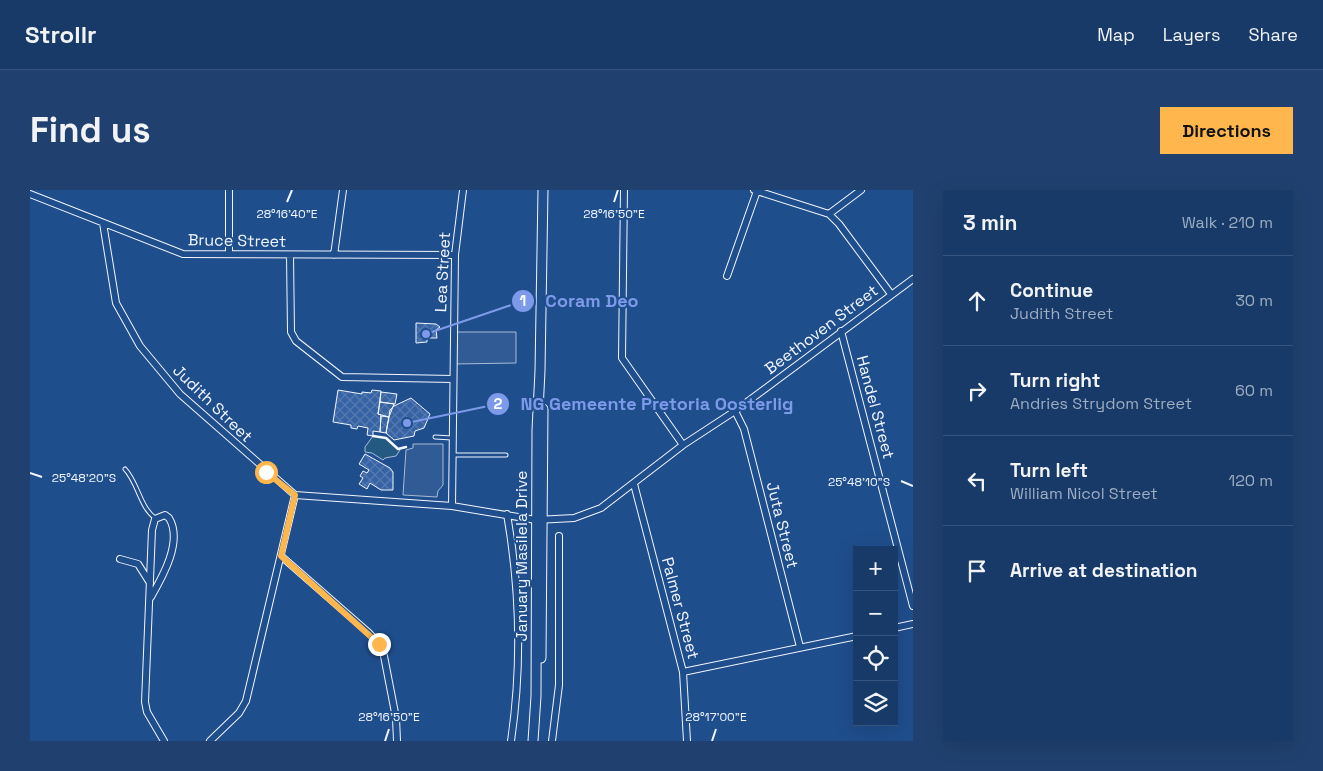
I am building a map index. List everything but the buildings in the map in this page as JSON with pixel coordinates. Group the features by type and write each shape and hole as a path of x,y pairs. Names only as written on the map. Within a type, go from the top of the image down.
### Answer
{"main road":[{"name":"January Masilela Drive","path":"533,741 544,430 540,371 543,190"},
{"name":"January Masilela Drive","path":"538,741 540,520"}],"street":[{"path":"229,190 229,254"},
{"path":"334,255 344,190"},
{"name":"Lea Street","path":"452,506 455,255 463,190"},
{"path":"624,190 622,358 683,445"},
{"path":"829,214 861,190"},
{"path":"727,276 755,191 829,214 843,229 891,294"},
{"name":"Bruce Street","path":"30,194 176,252 192,254 455,255"},
{"name":"Judith Street","path":"103,223 116,303 140,346 180,394 295,495"},
{"path":"290,255 291,332 296,341 335,373 352,378 453,379"},
{"name":"Beethoven Street","path":"540,520 568,519 589,514 634,484 683,445 735,411 913,279"},
{"name":"Handel Street","path":"841,331 913,606"},
{"name":"Juta Street","path":"735,411 744,429 800,647"},
{"name":"Palmer Street","path":"634,484 683,672 687,741"},
{"path":"210,741 239,714 244,706 295,495 452,506 540,520"},
{"path":"507,514 515,560 518,655 518,693 510,741"},
{"path":"151,597 169,564 173,534 169,518 162,515 155,519 152,530 151,597 145,702 147,712 164,741"},
{"path":"552,741 559,679 560,536"},
{"path":"281,556 381,646 396,718 397,741"},
{"path":"120,559 138,564 151,584"},
{"path":"898,627 913,624"},
{"path":"683,672 853,637"}],"lane":[{"path":"435,438 452,438"},
{"path":"452,455 506,455"},
{"path":"125,468 136,485 150,514 155,519"}],"shaded area":[{"path":"453,332 516,332 516,363 453,364"},
{"path":"373,436 386,438 400,450 396,456 383,460 372,453 365,452 365,447"},
{"path":"413,444 443,444 443,485 438,491 437,497 403,495 406,450 413,448"}],"wall":[{"path":"373,436 386,438 398,449 406,447"}],"place":[{"name":"Coram Deo","path":"426,334"},
{"name":"NG Gemeente Pretoria Oosterlig","path":"407,423"}],"route":[{"path":"266,472 295,495 281,556 318,586 379,644"}]}
